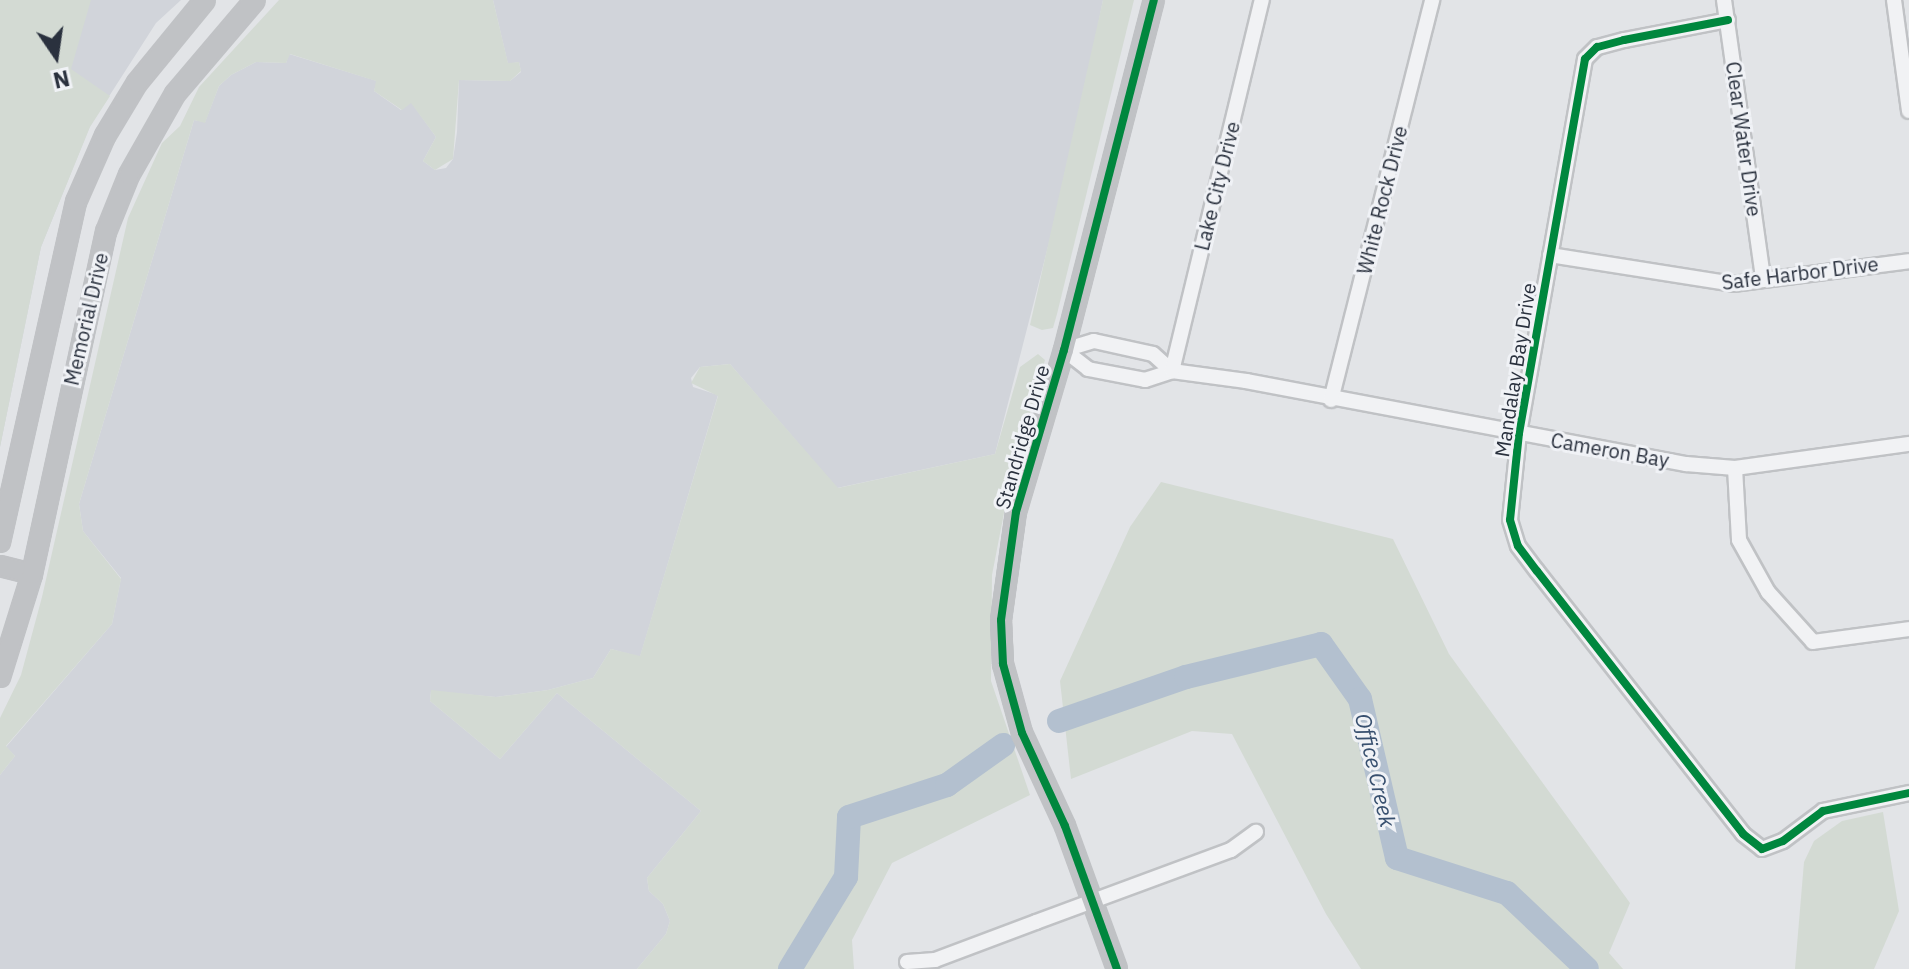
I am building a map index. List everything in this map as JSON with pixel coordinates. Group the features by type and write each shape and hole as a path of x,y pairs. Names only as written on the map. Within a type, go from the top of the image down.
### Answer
{"street":[{"name":"Memorial Drive","path":"0,542 76,202 105,136 137,83 205,0"},
{"name":"Memorial Drive","path":"0,677 32,574 96,270 129,175 193,69 255,0"},
{"name":"Standridge Drive","path":"1117,969 1094,900 1022,733 1001,640 1016,512 1064,350 1154,0"},
{"name":"Lake City Drive","path":"1172,371 1262,0"},
{"name":"White Rock Drive","path":"1331,400 1432,0"},
{"name":"Clear Water Drive","path":"1724,0 1763,278"},
{"path":"1894,0 1909,111"},
{"name":"Mandalay Bay Drive","path":"1728,20 1597,47 1585,59 1519,433 1510,520 1518,546 1743,834 1762,849 1783,841 1823,811 1909,793"},
{"name":"Safe Harbor Drive","path":"1550,255 1708,283 1909,261"},
{"name":"Cameron Bay","path":"1064,350 1094,341 1153,354 1172,371"},
{"name":"Cameron Bay","path":"1064,350 1088,369 1145,380 1172,371 1735,468 1909,444"},
{"path":"1735,468 1739,540 1768,592 1813,642 1909,629"},
{"path":"0,566 32,574"},
{"path":"907,962 935,960 1231,850 1256,832"}],"shaded area":[{"path":"0,0 181,0 156,23 90,126 41,247 0,447"},
{"path":"0,0 91,0 71,69 110,96 90,127 41,247 0,447"},
{"path":"279,0 493,0 508,63 519,62 521,71 510,81 459,80 453,159 435,170 423,161 436,137 411,103 402,110 374,91 376,81 290,54 286,63 256,62 231,75 219,86 205,123 194,120 79,504 83,531 121,579 112,624 6,746 15,756 0,775 0,718 21,675 42,597 128,218 162,143 180,126 199,87"},
{"path":"493,0 1103,0 1074,145 995,454 837,488 730,364 700,367 691,378 693,387 718,395 640,657 611,649 593,678 548,690 496,697 431,691 430,701 500,759 557,693 701,811 647,878 649,891 663,904 670,921 666,934 637,969 0,969 0,775 15,756 6,747 112,624 121,578 83,531 79,504 194,120 205,122 219,86 231,75 256,62 286,63 289,54 377,81 374,91 401,110 411,102 436,137 423,161 435,170 446,168 453,159 457,132 459,80 510,81 521,72 519,62 508,64"},
{"path":"1103,0 1134,0 1057,314 1053,328 1042,330 1030,325"},
{"path":"1038,354 1045,360 1009,487 992,575 991,681 1030,795 892,863 852,940 854,969 637,969 666,934 670,921 663,904 649,891 647,878 701,811 557,693 500,759 430,701 431,690 496,697 548,690 593,678 611,649 640,656 718,396 691,383 700,367 730,364 838,488 995,454 1020,367"},
{"path":"1161,482 1393,539 1449,654 1630,903 1609,953 1623,969 1361,969 1326,914 1232,734 1192,731 1071,779 1060,681 1130,527"},
{"path":"1883,812 1899,911 1874,969 1795,969 1804,862 1814,841 1842,821"}],"waterway":[{"name":"Office Creek","path":"1059,721 1186,677 1321,644 1360,699 1397,858 1507,893 1587,969"},
{"name":"Office Creek","path":"790,969 846,877 849,817 947,785 1003,745"}],"cycle path":[{"path":"1117,969 1065,826 1022,733 1003,664 1001,620 1016,512 1064,350 1154,0"},
{"path":"1728,20 1597,47 1585,59 1519,433 1510,520 1518,546 1537,571 1743,834 1762,849 1783,841 1823,811 1909,793"}]}
